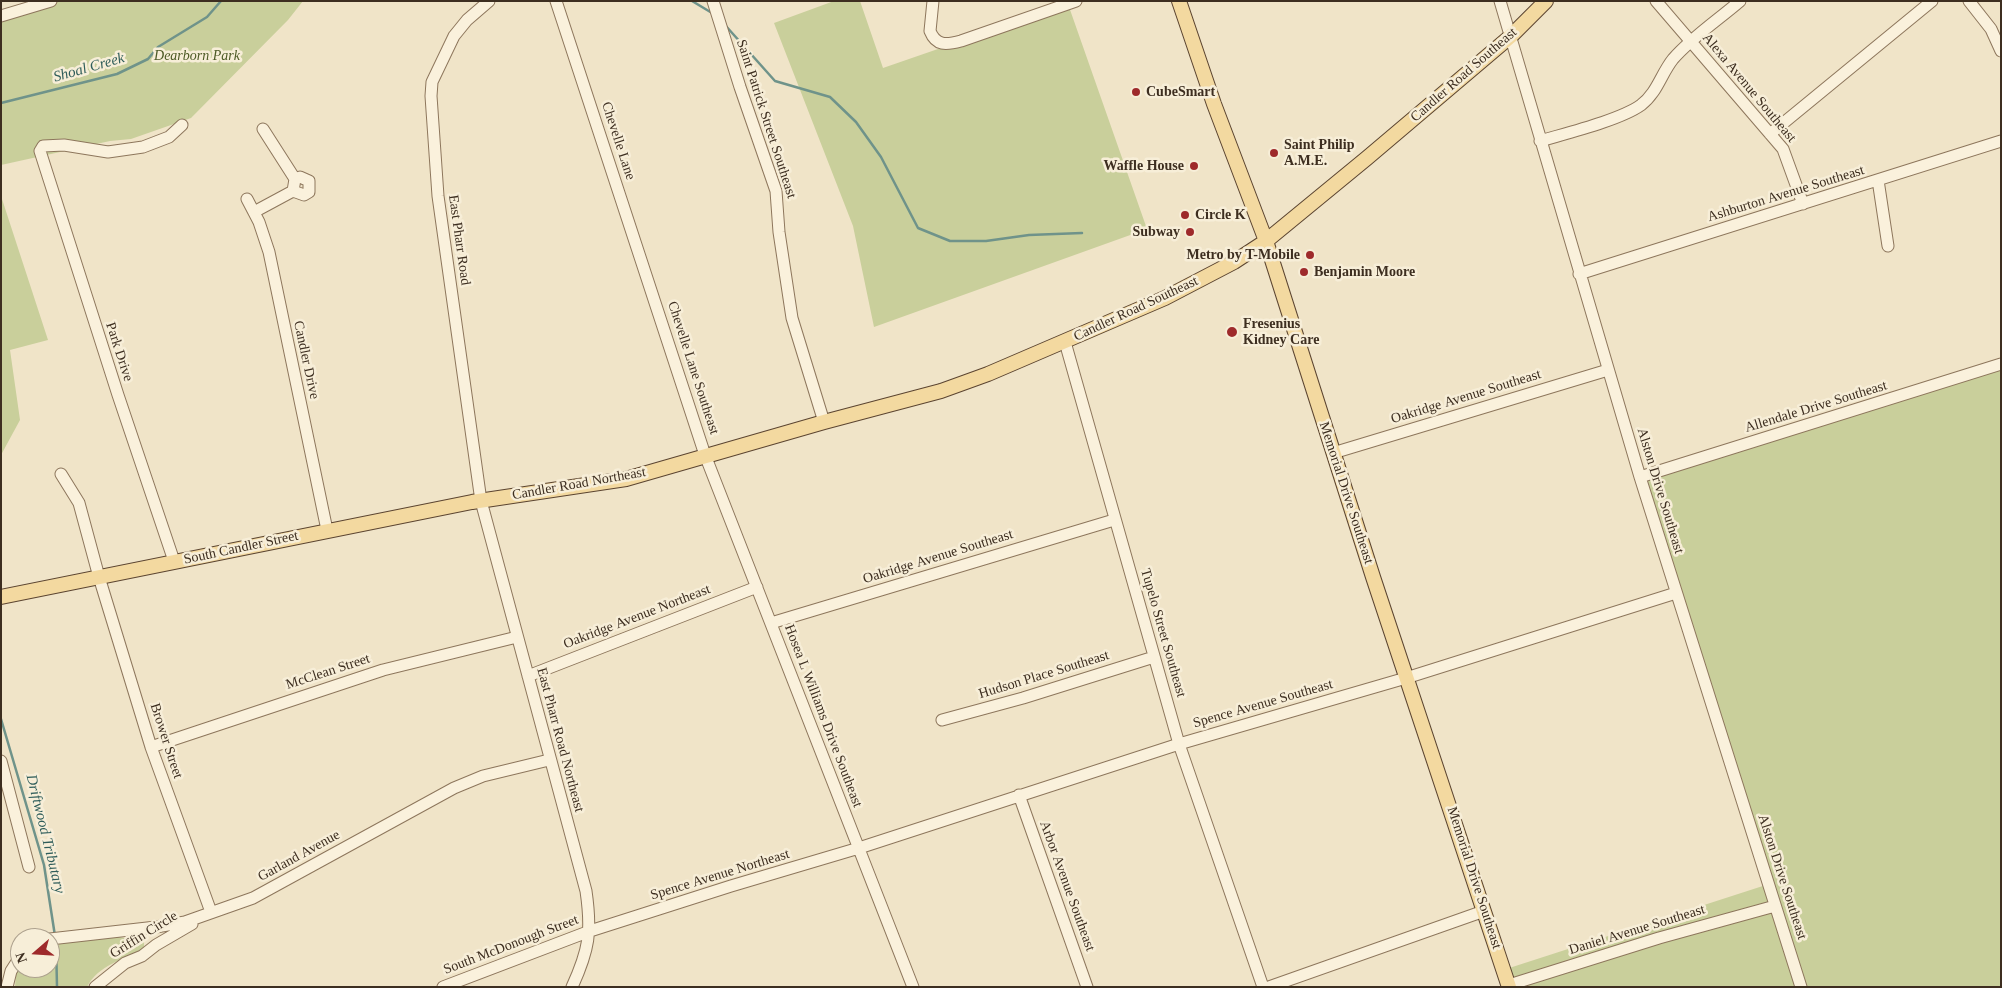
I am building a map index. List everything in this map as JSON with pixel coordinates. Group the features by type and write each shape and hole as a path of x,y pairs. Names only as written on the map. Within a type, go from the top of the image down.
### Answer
{"main road":[{"name":"Memorial Drive Southeast","path":"1179,1 1214,104 1266,241 1406,678 1457,824 1509,986"},
{"name":"Candler Road Southeast","path":"706,456 941,391 1065,342 1165,298 1234,262 1266,241 1367,158 1511,36 1546,1"},
{"name":"Candler Road Northeast","path":"481,501 626,479 706,456"},
{"name":"South Candler Street","path":"1,597 327,530 481,501"}],"street":[{"path":"1,16 51,1"},
{"name":"East Pharr Road","path":"481,501 438,196 430,96 432,82 454,36 467,20 489,1"},
{"name":"Chevelle Lane","path":"556,1 651,290"},
{"name":"Saint Patrick Street Southeast","path":"713,1 776,191 779,232 792,318 824,422"},
{"path":"934,1 930,30 938,42 945,45 961,42 1076,1"},
{"name":"Alston Drive Southeast","path":"1500,1 1640,478 1801,987"},
{"name":"Alexa Avenue Southeast","path":"1656,1 1770,134 1789,162 1803,204"},
{"path":"1540,141 1624,114 1639,106 1653,93 1674,58 1740,1"},
{"path":"1770,134 1932,1"},
{"path":"1969,1 1991,29 2001,51"},
{"name":"Park Drive","path":"174,561 115,386 40,151 43,146 64,145 108,152 143,147 169,137 182,125"},
{"path":"263,129 295,178 293,191"},
{"name":"Ashburton Avenue Southeast","path":"1579,274 2001,141"},
{"path":"254,212 293,191 304,195 309,192 311,186 309,181 305,178 295,178"},
{"path":"1878,180 1888,246"},
{"name":"Candler Drive","path":"248,199 269,252 327,530"},
{"name":"Chevelle Lane Southeast","path":"651,290 706,456"},
{"name":"Tupelo Street Southeast","path":"1065,342 1179,744 1263,987"},
{"name":"Allendale Drive Southeast","path":"1640,478 2001,364"},
{"name":"Oakridge Avenue Southeast","path":"1333,453 1608,370"},
{"name":"Hosea L Williams Drive Southeast","path":"706,456 913,987"},
{"name":"Brower Street","path":"61,474 79,503 98,577 151,746 210,912"},
{"name":"East Pharr Road Northeast","path":"481,501 549,760 586,891 590,931 586,958 572,987"},
{"name":"Oakridge Avenue Southeast","path":"771,623 1114,520"},
{"name":"Oakridge Avenue Northeast","path":"528,676 757,587"},
{"name":"Spence Avenue Southeast","path":"859,848 1179,744 1406,678 1676,593"},
{"name":"McClean Street","path":"151,746 383,670 517,638"},
{"name":"Hudson Place Southeast","path":"942,720 1023,698 1154,657"},
{"name":"Garland Avenue","path":"60,938 185,922 253,898 454,788 484,776 549,760"},
{"path":"1,761 30,867"},
{"name":"Arbor Avenue Southeast","path":"1019,795 1087,987"},
{"name":"Spence Avenue Northeast","path":"590,931 859,848"},
{"name":"Daniel Avenue Southeast","path":"1509,986 1659,938 1775,906"},
{"path":"1269,987 1484,911"},
{"name":"Griffin Circle","path":"95,987 125,963 142,956 156,945 210,912"},
{"name":"South McDonough Street","path":"443,987 590,931"}],"green space":[{"name":"Dearborn Park","path":"48,1 303,1 288,20 191,118 131,139 110,141 1,165 1,16"},
{"path":"834,1 860,1 883,68 1068,4 1147,229 874,327 853,226 774,23"},
{"path":"1,196 48,340 10,350 20,420 1,455"},
{"path":"2001,364 2001,987 1505,987 1500,971 1769,884 1642,475"},
{"path":"112,936 144,941 144,948 105,968 92,979 87,987 15,987 16,978 60,978 60,943"}],"waterway":[{"name":"Shoal Creek","path":"1,103 117,74 148,59 158,47 207,17 221,1"},
{"path":"692,1 712,13"},
{"path":"725,25 775,81 830,97 856,122 881,157 918,228 950,241 986,241 1029,235 1082,233"},
{"name":"Driftwood Tributary","path":"1,719 44,865 54,928"},
{"name":"Driftwood Tributary","path":"57,978 57,987"}],"place":[{"name":"CubeSmart","path":"1136,92"},
{"name":"Saint Philip A.M.E.","path":"1274,153"},
{"name":"Waffle House","path":"1194,166"},
{"name":"Circle K","path":"1185,215"},
{"name":"Subway","path":"1190,232"},
{"name":"Metro by T-Mobile","path":"1310,255"},
{"name":"Benjamin Moore","path":"1304,272"},
{"name":"Fresenius Kidney Care","path":"1232,332"}]}
